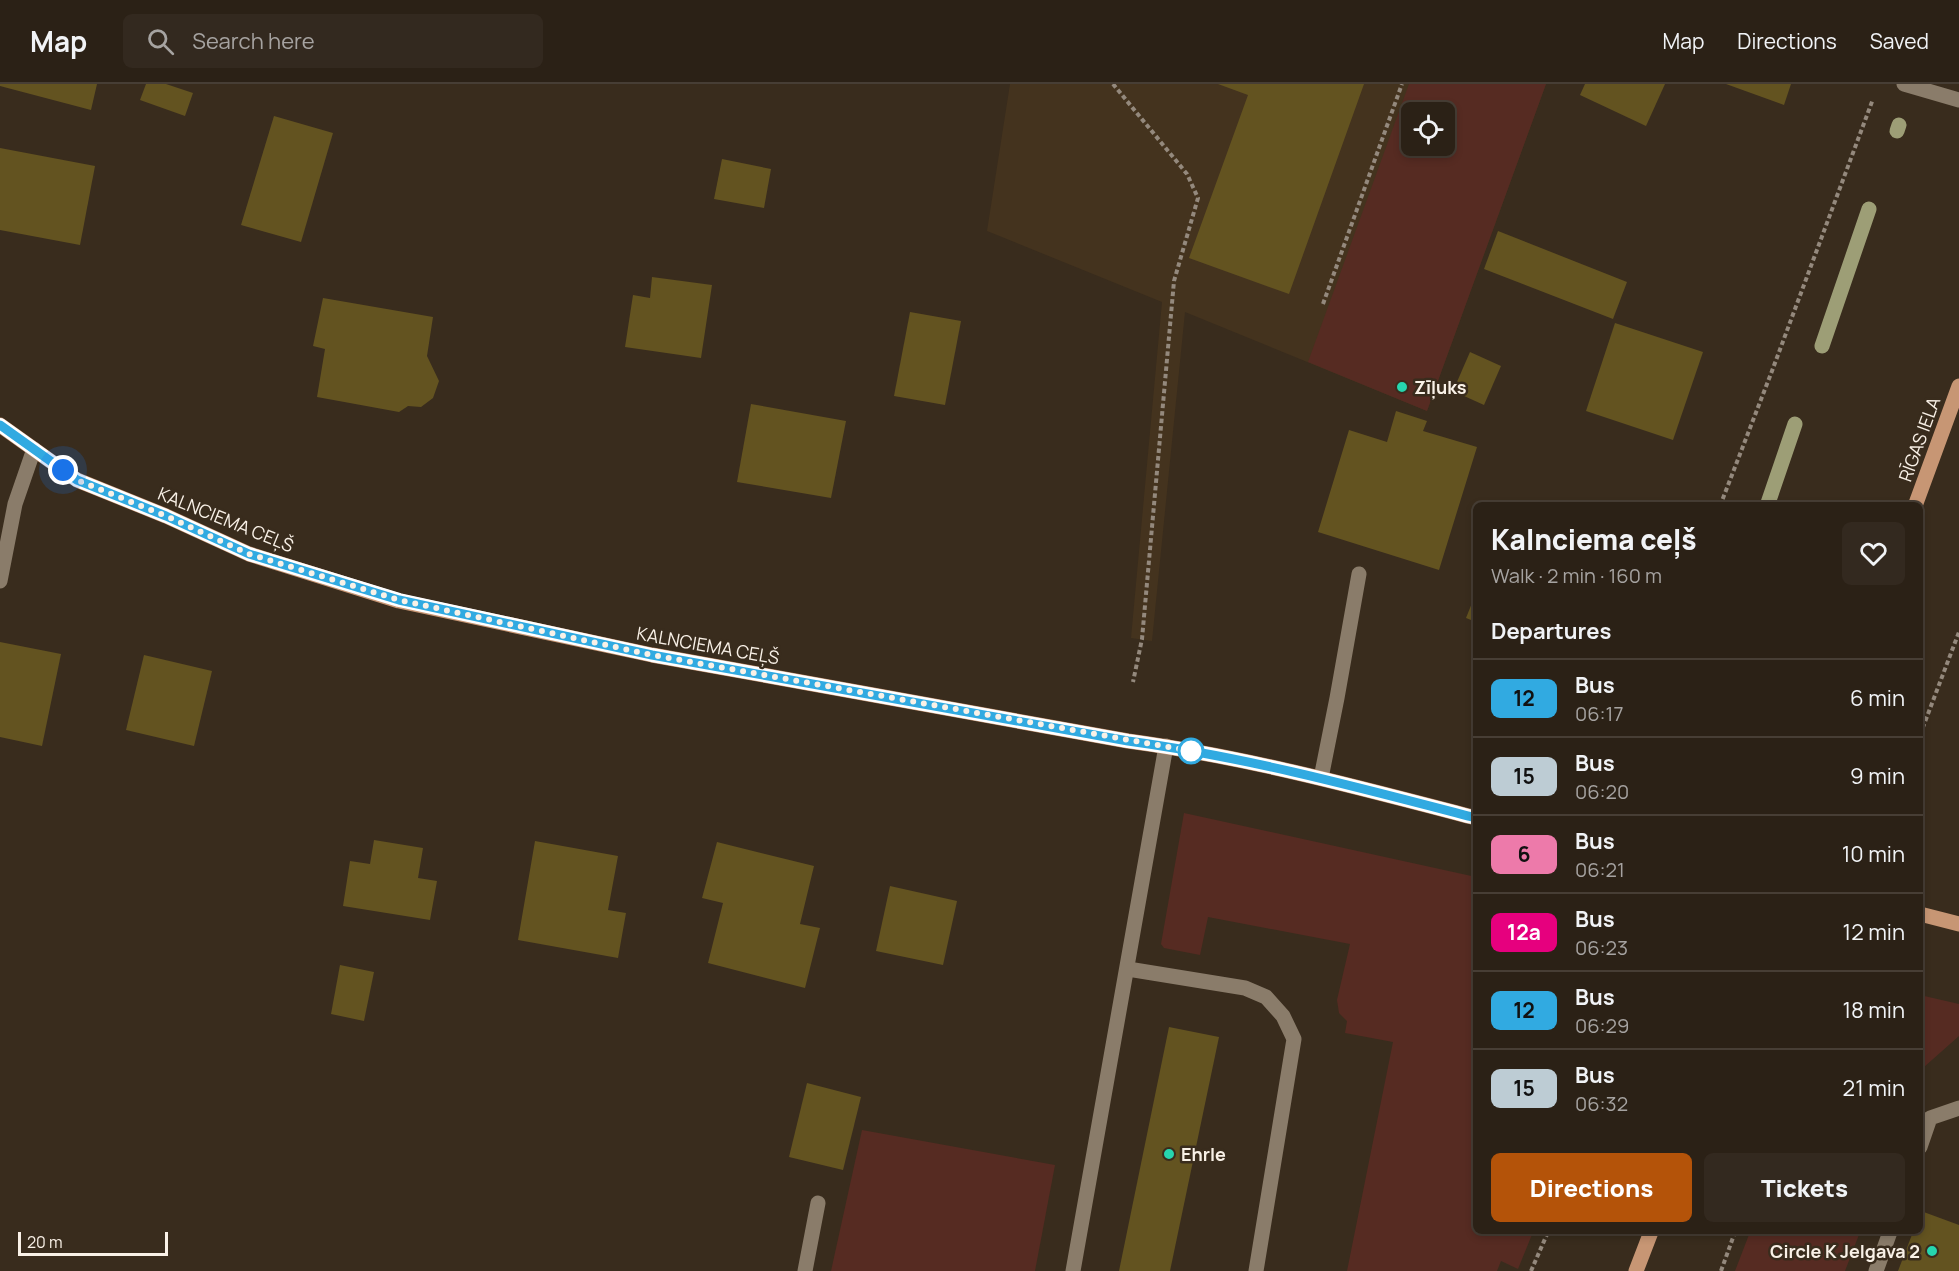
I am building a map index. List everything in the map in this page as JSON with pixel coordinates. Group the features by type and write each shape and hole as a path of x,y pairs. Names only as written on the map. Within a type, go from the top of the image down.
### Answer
{"main road":[{"name":"RĪGAS IELA","path":"1916,502 1959,386"},
{"name":"KALNCIEMA CEĻŠ","path":"0,425 77,480 166,516 249,554 399,600 652,655 1166,746 1321,778 1473,817"},
{"path":"1923,915 1959,924"},
{"path":"1636,1271 1650,1234"}],"lane":[{"path":"1904,84 1959,100"},
{"path":"0,581 15,504 34,449"},
{"path":"1321,778 1359,574"},
{"path":"1073,1271 1166,746"},
{"path":"1128,969 1245,988 1266,997 1283,1016 1294,1039 1256,1271"},
{"path":"1923,1138 1930,1118 1959,1108"},
{"path":"806,1271 818,1203"},
{"path":"1876,1271 1889,1234"}],"path":[{"path":"1113,84 1187,174 1198,198 1174,281 1142,639 1133,682"},
{"path":"1323,304 1402,84"},
{"path":"1722,502 1874,94"},
{"path":"1923,727 1959,632"},
{"path":"1531,1271 1547,1234"},
{"path":"1721,1271 1734,1234"}],"shaded area":[{"name":"Zīļuks","path":"1010,84 1546,84 1427,411 1185,312 1152,641 1131,638 1162,302 987,231"},
{"path":"1409,84 1546,84 1427,411 1308,362 1401,106 1401,156 1455,156 1455,102 1402,102"},
{"path":"1184,813 1473,876 1473,1234 1532,1234 1518,1269 1501,1261 1497,1271 1347,1271 1393,1042 1345,1033 1347,1021 1339,1013 1337,1000 1350,944 1208,917 1200,955 1164,948 1161,944"},
{"path":"1923,996 1959,1004 1959,1036 1923,1070"},
{"path":"862,1130 1055,1165 1035,1271 831,1271"},
{"path":"1749,1234 1859,1234 1845,1271 1735,1271"}],"building":[{"path":"0,84 97,84 91,110 0,86"},
{"path":"146,84 166,84 193,93 185,116 140,100"},
{"path":"1218,84 1364,84 1289,294 1189,258 1248,95"},
{"path":"1585,84 1665,84 1646,126 1580,95"},
{"path":"1726,84 1791,84 1784,105"},
{"path":"274,116 333,133 301,242 241,225"},
{"path":"0,148 95,166 80,245 0,230"},
{"path":"722,159 771,169 764,208 714,199"},
{"path":"1498,231 1627,282 1613,319 1484,269"},
{"path":"652,277 712,285 701,358 625,347 633,295 650,298"},
{"path":"323,298 433,317 427,356 439,381 433,398 421,407 408,406 399,412 317,397 325,349 313,346"},
{"path":"910,312 961,321 945,405 894,396"},
{"path":"1615,323 1703,352 1673,440 1586,411"},
{"path":"1470,352 1501,366 1484,405 1453,391"},
{"path":"751,404 846,421 831,498 737,482"},
{"path":"1396,411 1427,421 1423,431 1477,447 1439,570 1318,532 1349,430 1387,442"},
{"path":"1473,600 1473,621 1466,618"},
{"path":"0,642 61,654 42,746 0,737"},
{"path":"144,655 212,671 194,746 126,730"},
{"path":"374,840 423,848 418,878 437,881 430,920 343,906 350,861 370,864"},
{"path":"535,841 618,856 608,910 626,913 618,958 518,940"},
{"path":"717,842 814,866 800,924 820,928 805,988 708,963 723,903 702,898"},
{"path":"890,886 957,901 943,965 876,951"},
{"path":"340,965 374,972 364,1021 331,1014"},
{"name":"Ehrle","path":"1169,1027 1219,1037 1170,1271 1119,1271"},
{"path":"807,1083 861,1097 843,1170 789,1157"},
{"name":"Circle K Jelgava 2","path":"1923,1212 1959,1225 1959,1271 1898,1271 1912,1234 1923,1234"}],"waterway":[{"path":"1897,131 1899,125"},
{"path":"1822,346 1869,209"},
{"path":"1768,502 1795,424"}],"bus line":[{"name":"12","path":"0,425 77,480 166,516 249,554 399,600 652,655 1166,746 1321,778 1473,817"}],"place":[{"name":"Zīļuks","path":"1402,387"},
{"name":"Ehrle","path":"1169,1154"},
{"name":"Circle K Jelgava 2","path":"1932,1251"}],"route":[{"path":"63,470 77,480 166,516 249,554 399,600 652,655 1191,751"}]}
